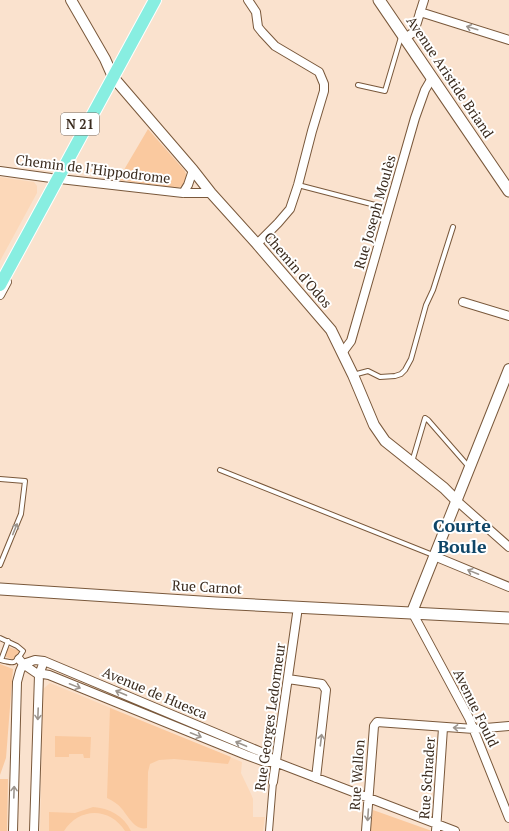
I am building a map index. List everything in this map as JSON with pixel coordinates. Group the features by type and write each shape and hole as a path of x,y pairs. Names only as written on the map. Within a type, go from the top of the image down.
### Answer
{"main road":[{"name":"N 21","path":"0,285 27,236 147,0"},
{"name":"N 21","path":"111,73 155,0"},
{"name":"Avenue Aristide Briand","path":"379,0 509,191"},
{"name":"N 21","path":"0,272 55,179"},
{"name":"Rue Carnot","path":"0,589 509,618"}],"street":[{"name":"Chemin d'Odos","path":"71,0 111,73 211,193 331,330 353,375 374,425 386,441 444,488 509,547"},
{"path":"248,0 256,12 258,27 262,32 275,46 319,72 324,84 324,91 290,209 257,244"},
{"path":"403,36 414,32 424,0"},
{"path":"420,12 509,40"},
{"name":"Rue Joseph Moulès","path":"342,353 351,341 415,118 425,90 432,78"},
{"name":"Chemin de l'Hippodrome","path":"183,193 188,185 193,170"},
{"name":"Chemin de l'Hippodrome","path":"0,171 55,179 183,193 211,193"},
{"path":"0,295 23,254 27,236"},
{"path":"462,302 509,316"},
{"path":"412,612 509,369"},
{"path":"434,556 509,587"},
{"name":"Rue Georges Ledormeur","path":"269,831 275,762 298,607"},
{"name":"Avenue Fould","path":"412,612 474,729 509,818"},
{"name":"Avenue de Huesca","path":"21,662 35,660 44,661 266,754 275,762 369,798 436,827 455,831"},
{"path":"34,831 39,675 44,661"},
{"path":"13,831 17,682 21,662"},
{"name":"Avenue de Huesca","path":"21,662 39,675 49,675 252,758 265,762 275,762"},
{"path":"288,679 322,684 326,690 316,778"},
{"name":"Rue Wallon","path":"366,831 374,726 377,722 443,728"},
{"path":"443,728 474,729 509,726"},
{"name":"Rue Schrader","path":"436,827 443,728"}],"lane":[{"path":"358,85 386,92 403,36"},
{"path":"298,185 379,206"},
{"path":"353,375 368,371 380,377 388,377 401,374 405,370 411,359 426,305 433,290 453,227"},
{"path":"412,462 425,418 470,468"},
{"path":"220,470 434,556"},
{"path":"0,479 26,481 21,514 0,565"},
{"path":"0,638 8,641 23,651 21,662 15,663 0,660 8,641"}],"shaded area":[{"path":"148,129 185,171 186,178 183,186 177,188 118,180"},
{"path":"0,177 34,182 37,186 37,193 0,261"},
{"path":"9,647 20,651 14,660 6,657 7,648"},
{"path":"0,664 13,669 6,758 0,775"},
{"path":"50,683 242,762 241,773 253,799 253,817 265,817 263,831 40,831 43,689"},
{"path":"110,708 231,757 228,764 174,759 159,760 150,764 148,772 147,828 139,827 132,822 119,806 107,798"},
{"path":"55,736 91,737 90,758 84,758 83,754 69,754 69,757 55,757"},
{"path":"0,779 8,779 7,831 0,831"},
{"path":"93,807 105,809 120,817 131,831 125,831 119,823 103,814 94,813 86,814 78,818 70,823 64,831 49,831 49,812 75,813"},
{"path":"373,810 432,831 370,831"}],"district":[{"name":"Courte Boule","path":"462,536"}]}
